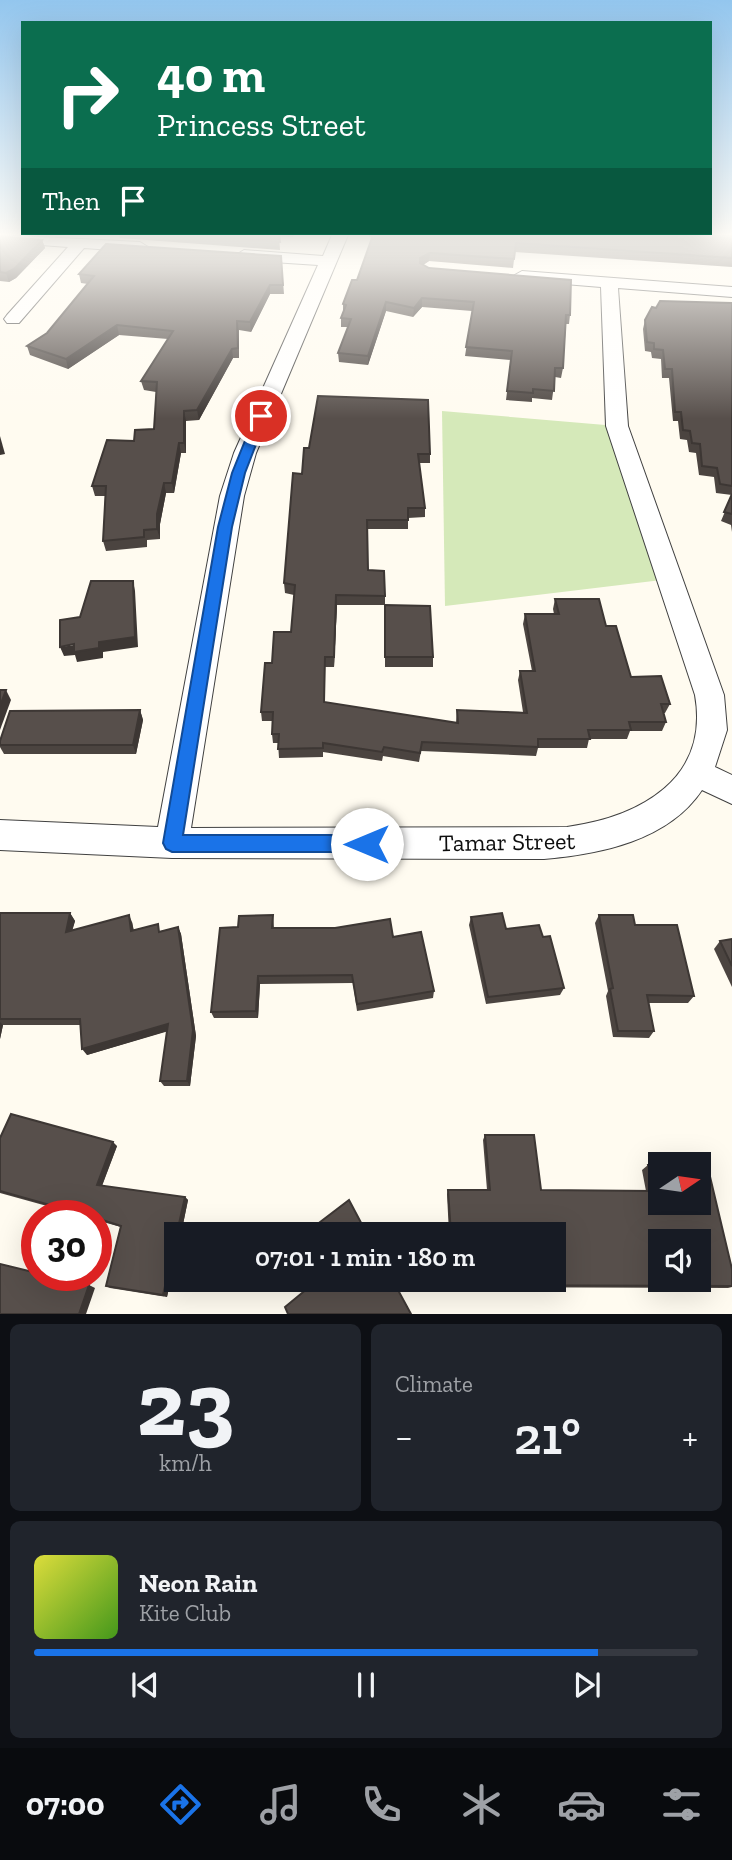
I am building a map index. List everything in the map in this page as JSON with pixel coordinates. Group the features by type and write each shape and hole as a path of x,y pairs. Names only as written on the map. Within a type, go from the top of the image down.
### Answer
{"street":[{"path":"13,319 33,296"},
{"path":"172,843 232,496 245,453 313,296"},
{"name":"Tamar Street","path":"0,835 172,843 544,844 588,840 631,827 653,816 685,790 710,743 713,718 699,663 617,426 610,296"},
{"path":"696,773 732,790"}],"green space":[{"path":"442,411 617,426 670,579 445,606"}],"building":[{"path":"77,296 264,296 250,322 237,321 238,348 232,349 197,410 184,411 184,443 179,443 172,483 164,483 157,514 157,529 144,530 144,537 103,541 106,486 92,486 107,440 134,441 135,430 154,429 157,382 141,381 173,331 117,325 66,359 27,346 47,333"},
{"path":"346,296 571,296 570,315 566,315 563,368 555,368 554,391 507,391 512,351 466,347 474,302 422,298 414,308 386,302 368,356 338,353 351,319 341,318 346,305 343,304"},
{"path":"660,301 732,303 732,486 720,484 717,468 702,466 700,444 692,443 690,431 683,430 681,412 675,412 672,369 665,369 663,350 654,349 654,343 647,342 645,320 652,307 656,308"},
{"path":"318,396 428,400 430,454 418,454 425,508 408,508 408,520 367,520 368,570 384,571 385,596 336,595 334,657 325,657 324,702 458,723 457,710 527,713 520,671 535,671 525,614 559,614 555,599 599,599 606,626 616,626 631,677 661,676 670,704 661,704 666,722 629,722 631,730 588,730 590,739 538,739 538,747 422,742 420,753 384,747 382,752 323,743 323,748 278,749 279,734 272,734 273,712 261,712 265,663 272,663 274,632 291,632 295,585 284,583 293,473 302,474 304,448 309,448"},
{"path":"732,494 732,514 724,512"},
{"path":"91,581 133,581 135,637 99,642 99,648 74,652 74,644 60,647 60,620 80,617"},
{"path":"385,605 430,606 433,657 385,657"},
{"path":"0,690 6,690 0,706"},
{"path":"140,710 133,745 0,745 10,711"},
{"path":"0,913 70,913 66,932 129,915 131,931 158,924 159,932 178,927 193,1030 187,1081 160,1081 168,1024 82,1049 80,1019 0,1019"},
{"path":"502,913 506,929 539,925 543,937 550,936 564,988 488,997 471,917"},
{"path":"273,915 272,928 335,928 390,919 393,937 421,932 434,991 357,1004 352,975 258,976 256,1011 211,1012 220,928 238,927 239,916"},
{"path":"599,915 633,915 635,925 677,925 694,996 647,995 654,1031 618,1031"},
{"path":"732,939 732,966 720,941"},
{"path":"11,1114 113,1142 97,1185 185,1197 179,1222 164,1222 163,1295 112,1287 112,1262 121,1226 112,1223 112,1200 32,1200 0,1191 0,1138"},
{"path":"485,1135 534,1135 541,1190 648,1191 648,1215 711,1215 711,1181 732,1269 732,1286 711,1286 711,1229 648,1229 648,1286 566,1285 566,1222 450,1222 448,1190 490,1190"},
{"path":"349,1200 361,1222 320,1222"},
{"path":"0,1264 21,1269 21,1291 87,1291 79,1314 0,1314"},
{"path":"303,1292 399,1292 411,1314 288,1314 285,1307"}],"route":[{"path":"261,416 245,453 225,527 172,843 367,844"}]}
